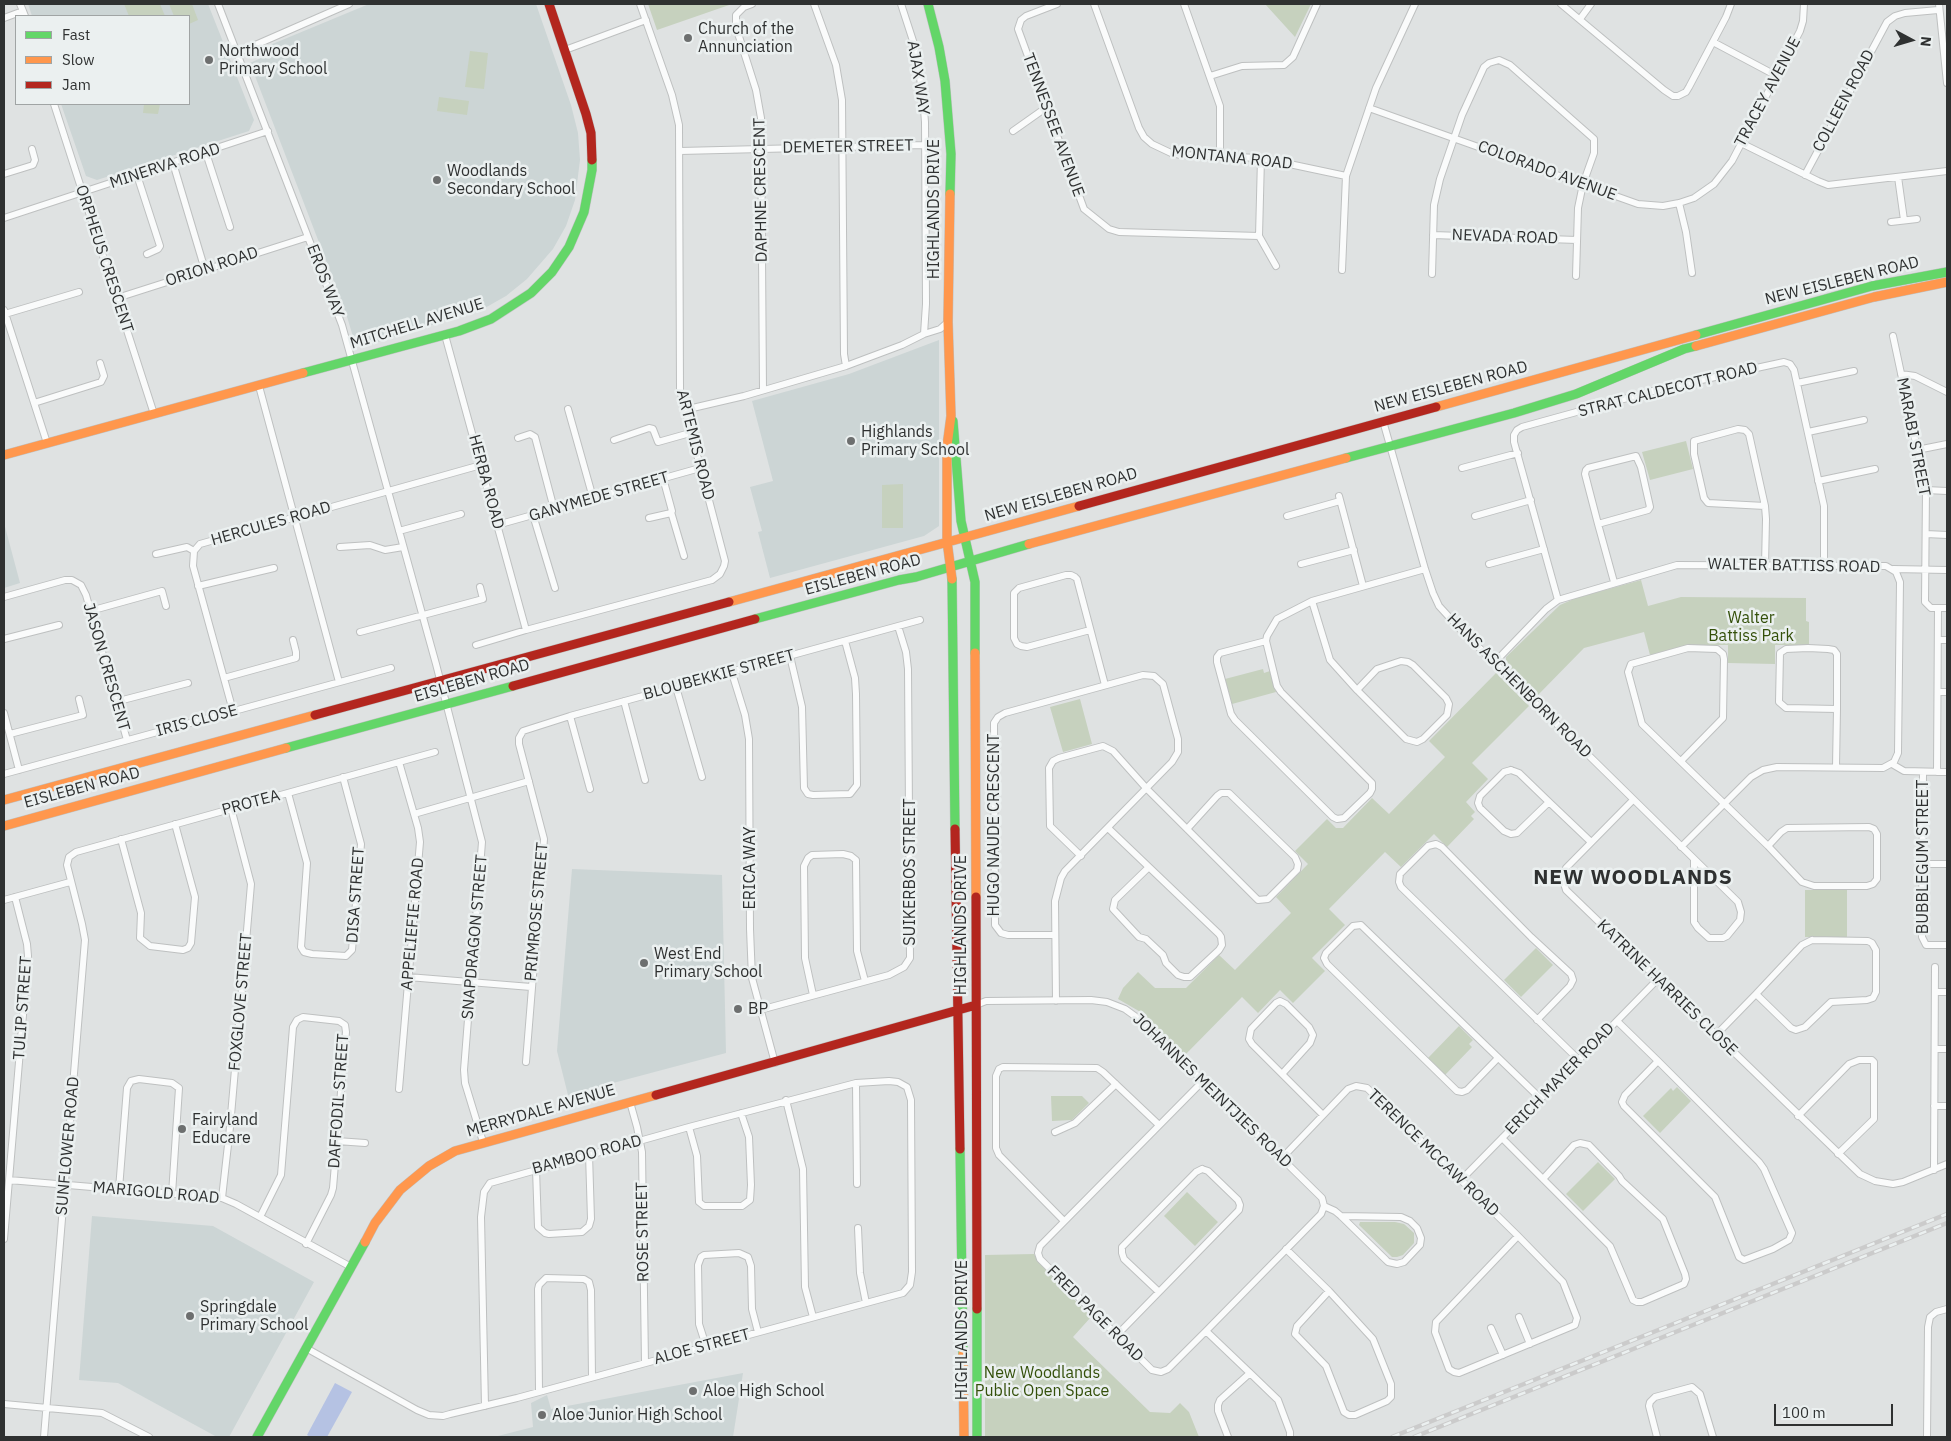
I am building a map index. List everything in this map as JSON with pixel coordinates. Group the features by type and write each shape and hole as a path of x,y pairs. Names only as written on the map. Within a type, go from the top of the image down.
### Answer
{"main road":[{"name":"MITCHELL AVENUE","path":"4,455 481,324 520,301 552,272 569,246 584,212 592,170 590,133 584,109 548,4"},
{"name":"HIGHLANDS DRIVE","path":"928,4 942,62 950,122 951,154 948,322 951,416 947,446 947,541 952,582 964,1437"},
{"name":"NEW EISLEBEN ROAD","path":"947,541 1872,286 1947,272"},
{"name":"NEW EISLEBEN ROAD","path":"972,561 988,555 1514,413 1576,394 1684,349 1874,297 1947,282"},
{"name":"HIGHLANDS DRIVE","path":"951,416 954,423 961,521 972,561 975,582 977,1437"},
{"name":"EISLEBEN ROAD","path":"4,800 947,541"},
{"name":"EISLEBEN ROAD","path":"4,826 571,669 972,561"},
{"name":"MERRYDALE AVENUE","path":"257,1437 375,1223 391,1200 409,1182 445,1156 483,1142 976,1005"}],"street":[{"path":"20,4 24,14"},
{"name":"EROS WAY","path":"218,4 338,312 353,359 445,705"},
{"path":"236,53 350,4"},
{"name":"ARTEMIS ROAD","path":"476,645 716,578 723,570 725,561 684,410 680,380 680,151 676,108 640,4"},
{"name":"DAPHNE CRESCENT","path":"752,4 744,6 736,15 736,27 756,90 761,118 763,390"},
{"path":"814,4 836,65 842,100 844,147 844,354 846,366"},
{"name":"AJAX WAY","path":"900,4 913,41 920,71 923,96 926,304 924,334"},
{"name":"TENNESSEE AVENUE","path":"1057,4 1026,16 1019,24 1018,29 1084,209 1109,229 1119,232 1259,236"},
{"name":"MONTANA ROAD","path":"1094,4 1139,128 1144,137 1160,149 1181,155 1261,158 1346,176"},
{"path":"1184,4 1221,112 1220,156"},
{"path":"1210,76 1242,66 1284,65 1292,57 1317,4"},
{"path":"1342,270 1346,176 1376,88 1415,4"},
{"path":"1561,4 1673,96 1686,92 1726,17 1730,4"},
{"path":"1580,19 1591,4"},
{"name":"TRACEY AVENUE","path":"1722,176 1800,31 1803,21 1804,4"},
{"path":"1938,7 1947,83"},
{"name":"COLLEEN ROAD","path":"1805,174 1887,22 1895,16 1938,7"},
{"path":"565,50 646,20"},
{"path":"1713,42 1777,76"},
{"path":"1432,274 1436,191 1462,115 1484,67 1493,60 1504,61 1594,139 1594,153 1583,184 1578,208 1576,276"},
{"name":"ORPHEUS CRESCENT","path":"54,105 154,414"},
{"path":"1013,131 1047,107"},
{"name":"COLORADO AVENUE","path":"1369,108 1638,204 1651,206 1679,203 1704,191 1722,176"},
{"name":"MINERVA ROAD","path":"4,218 82,194 268,131"},
{"path":"1741,143 1828,185 1947,171"},
{"name":"DEMETER STREET","path":"680,151 925,145"},
{"path":"4,174 33,165 35,160 32,149"},
{"path":"206,153 230,227"},
{"path":"1261,158 1259,236 1276,266"},
{"path":"173,163 205,270"},
{"path":"137,175 160,246 158,249 147,254"},
{"path":"1898,177 1904,220"},
{"path":"1679,203 1686,232 1692,273"},
{"path":"1891,222 1917,219"},
{"name":"NEVADA ROAD","path":"1433,235 1577,240"},
{"name":"ORION ROAD","path":"117,298 308,236"},
{"path":"47,443 4,312 79,292"},
{"path":"684,410 846,366 935,331 948,322"},
{"path":"935,331 949,342"},
{"name":"HERBA ROAD","path":"445,334 526,630"},
{"name":"MARABI STREET","path":"1893,336 1926,490 1925,600 1929,607 1938,608"},
{"name":"STRAT CALDECOTT ROAD","path":"1558,600 1518,453 1514,435 1517,430 1522,427 1660,389 1784,362 1792,367 1797,383 1824,509 1824,566"},
{"path":"34,403 101,382 104,376 100,363"},
{"path":"1797,383 1854,371"},
{"path":"1901,374 1915,376 1947,392"},
{"path":"259,386 339,682"},
{"path":"568,409 592,498"},
{"path":"1808,432 1864,420"},
{"name":"HANS ASCHENBORN ROAD","path":"1383,421 1424,569 1433,593 1444,611 1494,663 1681,847 1694,860 1739,905 1741,912 1738,923 1723,938 1709,938 1694,922 1694,860"},
{"path":"614,440 649,428 653,429 658,442 690,433"},
{"path":"1764,506 1708,503 1704,498 1694,454 1694,441 1738,429 1748,432 1750,437 1764,506 1766,519 1765,565"},
{"path":"518,438 530,434 535,437 554,509"},
{"path":"1918,450 1947,444"},
{"path":"1462,468 1518,453"},
{"path":"1598,524 1648,510 1650,507 1641,467 1636,456 1586,470 1598,524 1614,582"},
{"name":"HERCULES ROAD","path":"233,711 193,566 194,551 206,541 481,465"},
{"name":"GANYMEDE STREET","path":"497,525 700,468"},
{"path":"1818,481 1875,469"},
{"path":"663,478 684,556"},
{"path":"1926,490 1947,491"},
{"path":"1287,516 1340,498 1364,586"},
{"path":"1475,516 1531,500"},
{"path":"649,518 671,512"},
{"path":"399,531 461,514"},
{"path":"533,515 555,588"},
{"path":"1926,534 1947,535"},
{"path":"340,546 370,545 385,550 403,547"},
{"path":"156,554 187,547 194,551"},
{"path":"1489,564 1544,549"},
{"path":"1301,564 1354,550"},
{"name":"WALTER BATTISS ROAD","path":"1494,663 1546,609 1558,600 1677,565 1886,566 1893,569 1898,575 1900,582 1898,753 1892,764"},
{"path":"198,586 274,568"},
{"path":"1266,641 1220,653 1217,657 1231,714 1334,817 1337,819 1344,818 1371,791 1372,783 1283,695 1278,686 1266,641 1269,631 1278,619 1312,601 1424,569"},
{"path":"1893,569 1947,570"},
{"path":"1090,630 1027,647 1021,646 1014,638 1014,593 1021,587 1066,575 1073,576 1077,580 1105,685"},
{"name":"JASON CRESCENT","path":"4,597 65,580 77,582 84,589 126,740"},
{"path":"360,632 483,600 480,587"},
{"path":"90,611 162,591 166,606"},
{"path":"1312,601 1330,660 1357,690 1406,739 1411,742 1423,739 1447,715 1449,710 1446,698 1413,665 1405,661 1377,669 1357,690"},
{"path":"1937,772 1938,608 1947,608"},
{"name":"BLOUBEKKIE STREET","path":"520,734 530,728 570,716 920,620"},
{"path":"4,639 59,625"},
{"name":"SUIKERBOS STREET","path":"760,1010 900,970 908,963 910,958 908,669 906,652 898,626"},
{"path":"224,678 296,658 297,654 293,640"},
{"path":"1938,640 1947,640"},
{"path":"790,656 802,707 804,788 808,794 814,796 850,794 857,785 856,694 855,678 845,641"},
{"path":"1682,761 1723,718 1724,659 1723,654 1717,649 1688,648 1633,662 1629,666 1628,672 1642,724 1682,761 1802,882 1810,885 1869,886 1877,879 1877,834 1870,827 1788,828 1783,830 1768,846"},
{"path":"1836,768 1838,660 1836,652 1828,648 1788,648 1782,651 1779,659 1778,699 1780,704 1786,708 1837,709"},
{"name":"IRIS CLOSE","path":"4,774 391,668"},
{"name":"ERICA WAY","path":"732,672 745,716 749,739 752,978 775,1062"},
{"name":"HUGO NAUDE CRESCENT","path":"1054,935 1008,936 1001,933 995,925 993,726 998,717 1005,713 1147,674 1158,678 1163,684 1178,739 1178,748 1172,762 1065,871 1058,885 1055,901 1054,935 1056,1001"},
{"path":"115,702 188,682"},
{"path":"676,687 702,778"},
{"path":"1938,692 1947,692"},
{"path":"10,734 83,714 79,699"},
{"path":"624,701 645,780"},
{"name":"SNAPDRAGON STREET","path":"445,705 482,842 464,1076 483,1142"},
{"path":"4,713 19,770"},
{"path":"570,716 590,789"},
{"name":"PRIMROSE STREET","path":"520,734 519,744 544,839 526,1062"},
{"path":"1081,856 1052,828 1050,823 1049,771 1053,761 1059,758 1095,747 1107,747 1113,751 1147,789 1187,829 1258,900 1268,899 1297,870 1296,856 1229,794 1224,793 1217,796 1187,829"},
{"name":"PROTEA","path":"69,857 76,852 120,839 435,752"},
{"name":"APPELIEFIE ROAD","path":"399,762 420,842 399,1089"},
{"path":"1681,847 1751,777 1763,770 1777,767 1883,768 1892,764 1904,771 1947,772"},
{"path":"1549,802 1517,833 1511,834 1506,833 1480,808 1478,798 1504,772 1511,770 1519,773 1591,842"},
{"name":"BUBBLEGUM STREET","path":"1923,772 1922,937 1924,942 1929,945 1947,945"},
{"name":"DISA STREET","path":"288,793 307,863 300,947 304,952 312,954 346,956 352,950 361,844 343,777"},
{"path":"414,814 530,781"},
{"name":"KATRINE HARRIES CLOSE","path":"1633,800 1566,868 1563,876 1564,887 1798,1116 1866,1178 1893,1184 1903,1182 1947,1164"},
{"name":"FOXGLOVE STREET","path":"222,1198 251,884 231,808"},
{"path":"120,839 141,913 140,938 150,946 183,950 188,948 191,943 196,897 175,824"},
{"path":"1108,828 1222,939 1222,945 1219,950 1190,977 1178,975 1166,963 1163,955 1146,939 1139,937 1113,909 1115,900 1148,867"},
{"path":"1537,1020 1570,986 1573,980 1571,974 1531,937 1441,846 1433,844 1428,846 1400,874 1398,879 1400,885 1537,1020 1579,1060"},
{"path":"813,995 804,952 804,866 812,855 846,854 856,860 857,951 865,981"},
{"name":"SUNFLOWER ROAD","path":"44,1437 85,940 70,882 67,865 69,857"},
{"path":"1922,864 1947,864"},
{"path":"4,900 70,882"},
{"name":"TULIP STREET","path":"4,1239 28,956 27,944 15,897"},
{"path":"1498,1058 1467,1090 1462,1092 1457,1090 1326,964 1324,958 1326,953 1353,926 1361,925 1498,1058 1540,1099"},
{"path":"1716,1035 1807,941 1868,941 1875,947 1876,990 1872,998 1868,1000 1833,1000 1801,1030 1791,1028 1756,994"},
{"path":"1934,1170 1935,967"},
{"path":"408,977 531,987"},
{"name":"ERICH MAYER ROAD","path":"1461,1180 1658,979"},
{"path":"1935,992 1947,992"},
{"name":"JOHANNES MEINTJIES ROAD","path":"976,1005 986,1001 1099,1001 1126,1009 1144,1022 1282,1158 1322,1198 1324,1206 1341,1216 1385,1259 1392,1263 1408,1260 1420,1245 1421,1234 1418,1228 1410,1221 1401,1217 1341,1216"},
{"path":"1282,1074 1310,1043 1313,1035 1309,1028 1286,1004 1280,1001 1251,1029 1248,1036 1252,1044 1282,1074 1323,1115"},
{"name":"DAFFODIL STREET","path":"260,1217 280,1180 293,1027 297,1020 303,1017 339,1020 346,1028 331,1195 306,1244"},
{"path":"1617,1021 1658,1061 1764,1169 1792,1233 1789,1240 1773,1249 1744,1260 1739,1257 1715,1197 1624,1106 1622,1102 1624,1095 1658,1061"},
{"path":"1935,1049 1947,1049"},
{"path":"1798,1116 1849,1064 1859,1060 1872,1060 1874,1062 1874,1120 1838,1154"},
{"path":"1064,1221 999,1155 996,1148 996,1074 1003,1067 1093,1067 1103,1072 1159,1125"},
{"path":"119,1189 127,1088 131,1082 139,1079 172,1083 179,1088 172,1194"},
{"name":"BAMBOO ROAD","path":"485,1406 481,1217 484,1192 490,1183 786,1100 856,1083 888,1081 903,1084"},
{"name":"FRED PAGE ROAD","path":"1203,1081 1040,1246 1038,1253 1040,1259 1152,1370 1161,1372 1168,1369 1321,1214 1324,1206"},
{"path":"856,1083 857,1184"},
{"name":"ALOE STREET","path":"306,1348 429,1415 443,1416 903,1293 910,1285 912,1278 911,1100 909,1090 903,1084"},
{"path":"1055,1132 1075,1123 1116,1084"},
{"name":"TERENCE MCCAW ROAD","path":"1282,1158 1348,1089 1356,1086 1367,1088 1518,1236 1563,1282 1577,1318 1576,1324 1573,1327 1460,1373 1454,1372 1449,1369 1434,1326 1437,1320 1518,1236"},
{"path":"786,1100 803,1169 805,1287 813,1317"},
{"name":"ROSE STREET","path":"630,1102 640,1140 645,1363"},
{"path":"1934,1106 1947,1106"},
{"path":"689,1127 696,1156 699,1202 704,1206 742,1206 750,1200 751,1185 749,1137 741,1113"},
{"path":"1502,1138 1543,1179 1610,1246 1633,1300 1642,1302 1684,1284 1685,1274 1663,1219 1622,1181 1589,1145 1580,1143 1574,1145 1543,1179"},
{"path":"337,1141 364,1143"},
{"path":"536,1169 538,1227 549,1234 582,1232 589,1226 591,1219 589,1154"},
{"path":"1117,1335 1159,1292 1239,1210 1238,1200 1206,1170 1202,1169 1196,1172 1122,1247 1124,1259 1159,1292"},
{"name":"MARIGOLD ROAD","path":"9,1180 222,1198 351,1267"},
{"path":"858,1228 860,1273 866,1303"},
{"path":"1286,1249 1329,1292 1371,1335 1391,1384 1391,1397 1387,1401 1355,1415 1344,1412 1326,1366 1294,1334 1297,1326 1329,1292"},
{"path":"706,1346 699,1324 698,1265 704,1255 739,1253 748,1257 751,1266 752,1309 758,1332"},
{"path":"538,1391 538,1290 539,1284 546,1278 584,1279 589,1282 591,1290 592,1377"},
{"path":"1928,1437 1928,1327 1930,1317 1936,1312 1947,1309"},
{"path":"1520,1317 1530,1344"},
{"path":"1491,1328 1503,1355"},
{"path":"1206,1331 1278,1400 1290,1432 1290,1437"},
{"path":"1228,1437 1218,1411 1218,1405 1220,1400 1250,1373"},
{"path":"1658,1437 1649,1409 1650,1402 1655,1397 1692,1387 1700,1394 1713,1437"},
{"path":"4,1404 107,1414 149,1437"}],"shaded area":[{"name":"Northwood Primary School","path":"28,4 208,4 254,120 249,131 97,180 86,176 61,105 190,105 190,15 32,15"},
{"name":"Woodlands Secondary School","path":"369,4 536,4 571,105 578,133 580,160 575,200 566,226 553,249 527,279 506,296 483,309 365,346 354,340 345,310 250,63 261,58 258,50"},
{"name":"Highlands Primary School","path":"939,340 939,526 924,536 770,578 758,532 762,531 750,487 773,481 752,401 849,374"},
{"path":"4,523 20,583 4,588"},
{"name":"West End Primary School","path":"572,869 722,875 726,1053 568,1095 557,1051"},
{"name":"Springdale Primary School","path":"92,1216 213,1226 314,1282 229,1437 217,1437 118,1383 79,1380"},
{"name":"Aloe High School","path":"743,1373 733,1437 494,1437 533,1427 531,1403 547,1395 551,1409"}],"green space":[{"path":"124,4 160,4 165,15 129,15"},
{"path":"169,4 192,4 198,20 190,24 190,15 174,15"},
{"path":"648,4 732,4 657,30"},
{"path":"1265,4 1311,4 1295,37"},
{"path":"470,51 488,53 484,89 465,87"},
{"path":"439,97 469,101 467,115 437,111"},
{"path":"144,105 160,105 158,114 143,113"},
{"path":"1686,441 1693,469 1650,480 1642,452"},
{"path":"903,484 903,528 882,528 882,485"},
{"name":"Walter Battiss Park","path":"1641,580 1648,606 1681,597 1806,598 1809,645 1775,645 1775,664 1728,663 1728,645 1688,645 1650,655 1644,632 1584,648 1537,696 1507,667 1506,657 1560,605 1576,598"},
{"path":"1263,669 1264,673 1270,671 1276,692 1232,704 1225,679"},
{"path":"1496,673 1529,706 1472,763 1488,779 1466,802 1475,812 1471,816 1474,819 1447,847 1434,834 1401,867 1385,852 1329,909 1345,925 1312,958 1325,971 1293,1003 1280,990 1258,1013 1242,997 1185,1055 1144,1014 1118,999 1123,988 1138,972 1155,988 1186,988 1219,955 1235,970 1291,913 1276,897 1308,864 1295,851 1327,819 1336,828 1343,828 1372,798 1389,814 1445,757 1429,741"},
{"path":"1080,699 1092,744 1063,752 1050,707"},
{"path":"1805,890 1847,890 1847,937 1805,937"},
{"path":"1536,948 1553,965 1521,997 1504,980"},
{"path":"1459,1026 1473,1040 1469,1044 1472,1047 1445,1075 1428,1058"},
{"path":"1677,1087 1691,1101 1660,1133 1643,1116 1671,1088 1673,1091"},
{"path":"1051,1096 1082,1096 1089,1103 1072,1120 1052,1121"},
{"path":"1598,1162 1615,1179 1583,1211 1566,1194"},
{"path":"1187,1192 1218,1222 1195,1246 1164,1216"},
{"path":"1360,1222 1395,1222 1404,1224 1414,1233 1414,1243 1403,1255 1392,1257 1359,1225"},
{"name":"New Woodlands Public Open Space","path":"1034,1254 1040,1264 1091,1317 1073,1337 1150,1412 1170,1413 1180,1403 1189,1412 1199,1437 985,1437 985,1255"}],"water":[{"path":"335,1383 352,1392 327,1437 310,1437 307,1435"}],"railway":[{"path":"1392,1437 1947,1214"},
{"path":"1414,1437 1947,1223"}],"traffic: fast":[{"path":"928,4 945,81 951,154 950,194"},
{"path":"303,373 459,331 491,319 531,293 552,272 569,247 584,212 592,170 592,160"},
{"path":"1696,335 1872,286 1947,272"},
{"path":"1346,458 1514,413 1576,394 1684,349 1696,346"},
{"path":"953,421 961,521 975,582 975,653"},
{"path":"755,619 916,577 1029,544"},
{"path":"952,579 955,829"},
{"path":"286,748 513,686"},
{"path":"960,1149 963,1354"},
{"path":"257,1437 365,1242"},
{"path":"977,1309 977,1437"}],"traffic: slow":[{"path":"950,194 948,322 951,416 947,446 947,541 952,579"},
{"path":"1696,346 1874,297 1947,282"},
{"path":"1436,407 1696,335"},
{"path":"4,455 303,373"},
{"path":"1029,544 1346,458"},
{"path":"729,602 1079,506"},
{"path":"975,653 976,897"},
{"path":"4,800 315,715"},
{"path":"4,826 286,748"},
{"path":"365,1242 375,1223 400,1190 429,1166 455,1151 656,1095"},
{"path":"963,1354 964,1437"}],"traffic: jam":[{"path":"549,4 586,114 591,133 592,160"},
{"path":"1079,506 1436,407"},
{"path":"315,715 729,602"},
{"path":"513,686 755,619"},
{"path":"955,829 960,1149"},
{"path":"976,897 977,1309"},
{"path":"656,1095 976,1005"}],"place":[{"name":"Church of the Annunciation","path":"688,38"},
{"name":"Northwood Primary School","path":"209,60"},
{"name":"Woodlands Secondary School","path":"437,180"},
{"name":"Highlands Primary School","path":"851,441"},
{"name":"West End Primary School","path":"644,963"},
{"name":"BP","path":"738,1009"},
{"name":"Fairyland Educare","path":"182,1129"},
{"name":"Springdale Primary School","path":"190,1316"},
{"name":"Aloe High School","path":"693,1391"},
{"name":"Aloe Junior High School","path":"542,1415"}],"district":[{"name":"NEW WOODLANDS","path":"1633,878"}]}
